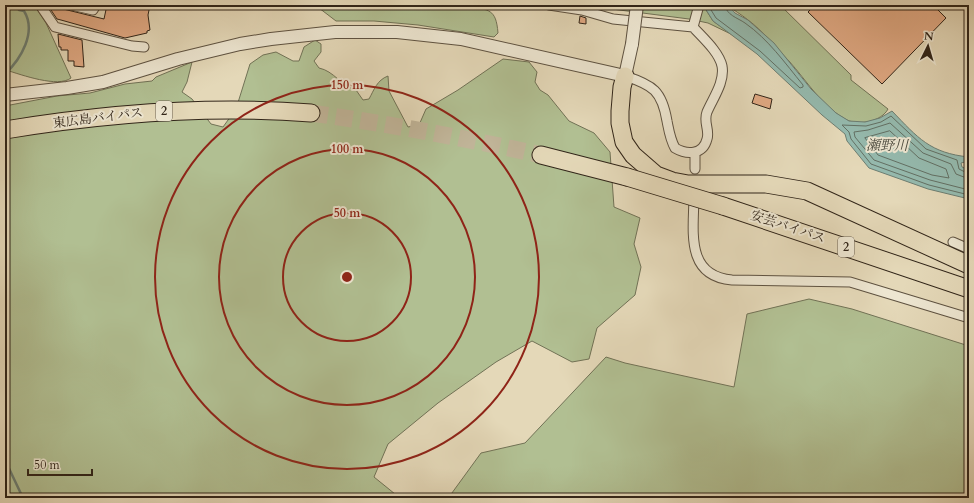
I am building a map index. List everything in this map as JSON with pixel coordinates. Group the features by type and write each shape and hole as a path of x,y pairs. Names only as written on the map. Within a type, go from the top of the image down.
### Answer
{"highway":[{"path":"625,76 630,95 630,128 636,144 647,159 662,170 689,177 766,177 808,186 856,205 969,258"},
{"path":"625,76 622,87 620,111 620,123 624,142 633,155 656,175 672,181 688,184 760,184 807,191 969,265"},
{"name":"東広島バイパス","path":"11,129 80,119 149,112 259,109 312,113"},
{"name":"安芸バイパス","path":"542,155 628,177 723,206 969,289"}],"street":[{"path":"40,5 55,27 132,46 144,47"},
{"path":"71,5 92,10 96,5"},
{"path":"5,96 103,82 178,59 271,38 335,32 397,32 461,39 625,76 643,82 657,91 665,108 670,136 675,148 681,151 695,152 703,147 708,138 705,123 706,114 723,74 719,59 694,25 613,19 582,10 549,5"},
{"path":"625,76 632,44 637,5"},
{"path":"694,25 699,5"},
{"path":"695,152 695,169"},
{"path":"694,188 694,246 696,255 701,265 714,276 732,280 850,282 969,318"},
{"path":"953,242 969,249"}],"green space":[{"path":"5,5 34,5 46,23 71,78 58,82 40,80 6,70"},
{"path":"319,5 468,5 490,12 495,19 498,33 494,37 418,25 374,21 336,21 319,8"},
{"path":"597,5 703,5 713,21 733,35 708,23 689,19 604,8"},
{"path":"728,5 780,5 851,75 851,80 888,109 881,117 864,122 852,122 838,115 822,101 789,61 764,34"},
{"path":"315,40 321,44 321,52 314,61 319,68 329,72 346,85 356,90 363,100 369,99 378,83 388,76 389,91 408,127 419,125 426,109 458,90 503,59 529,62 537,72 535,82 540,90 548,95 569,121 594,133 610,152 614,207 640,218 634,244 641,267 635,295 597,328 589,359 572,362 532,341 496,362 438,403 388,444 374,477 395,494 449,497 481,453 525,443 606,357 625,363 734,387 747,314 809,299 852,309 969,346 969,498 5,498 5,106 57,96 90,93 125,84 152,81 156,77 192,62 187,82 182,92 192,99 211,124 223,127 236,109 250,64 263,55 276,52 293,61 299,61 304,47"}],"water":[{"name":"瀬野川","path":"703,5 728,5 735,13 748,20 774,43 811,89 836,113 849,121 865,122 880,118 892,111 910,129 934,148 944,152 969,157 969,161 961,163 962,167 969,170 969,199 928,189 869,168 847,141 845,134 822,115 757,54 713,21"}],"building":[{"path":"107,5 150,5 148,15 150,30 147,31 147,33 125,38 57,19 49,7 51,6 104,19"},
{"path":"815,5 933,5 946,18 882,84 808,12"},
{"path":"580,16 586,18 586,24 579,23"},
{"path":"58,34 82,40 84,67 74,66 74,61 68,61 68,50 61,50 61,47 59,47"},
{"path":"755,94 772,99 770,109 752,103"}],"waterway":[{"path":"5,74 17,61 28,36 28,19 24,11 19,10 15,5"},
{"path":"5,460 23,498"}],"tunnel":[{"path":"311,113 427,132 541,155"}]}
